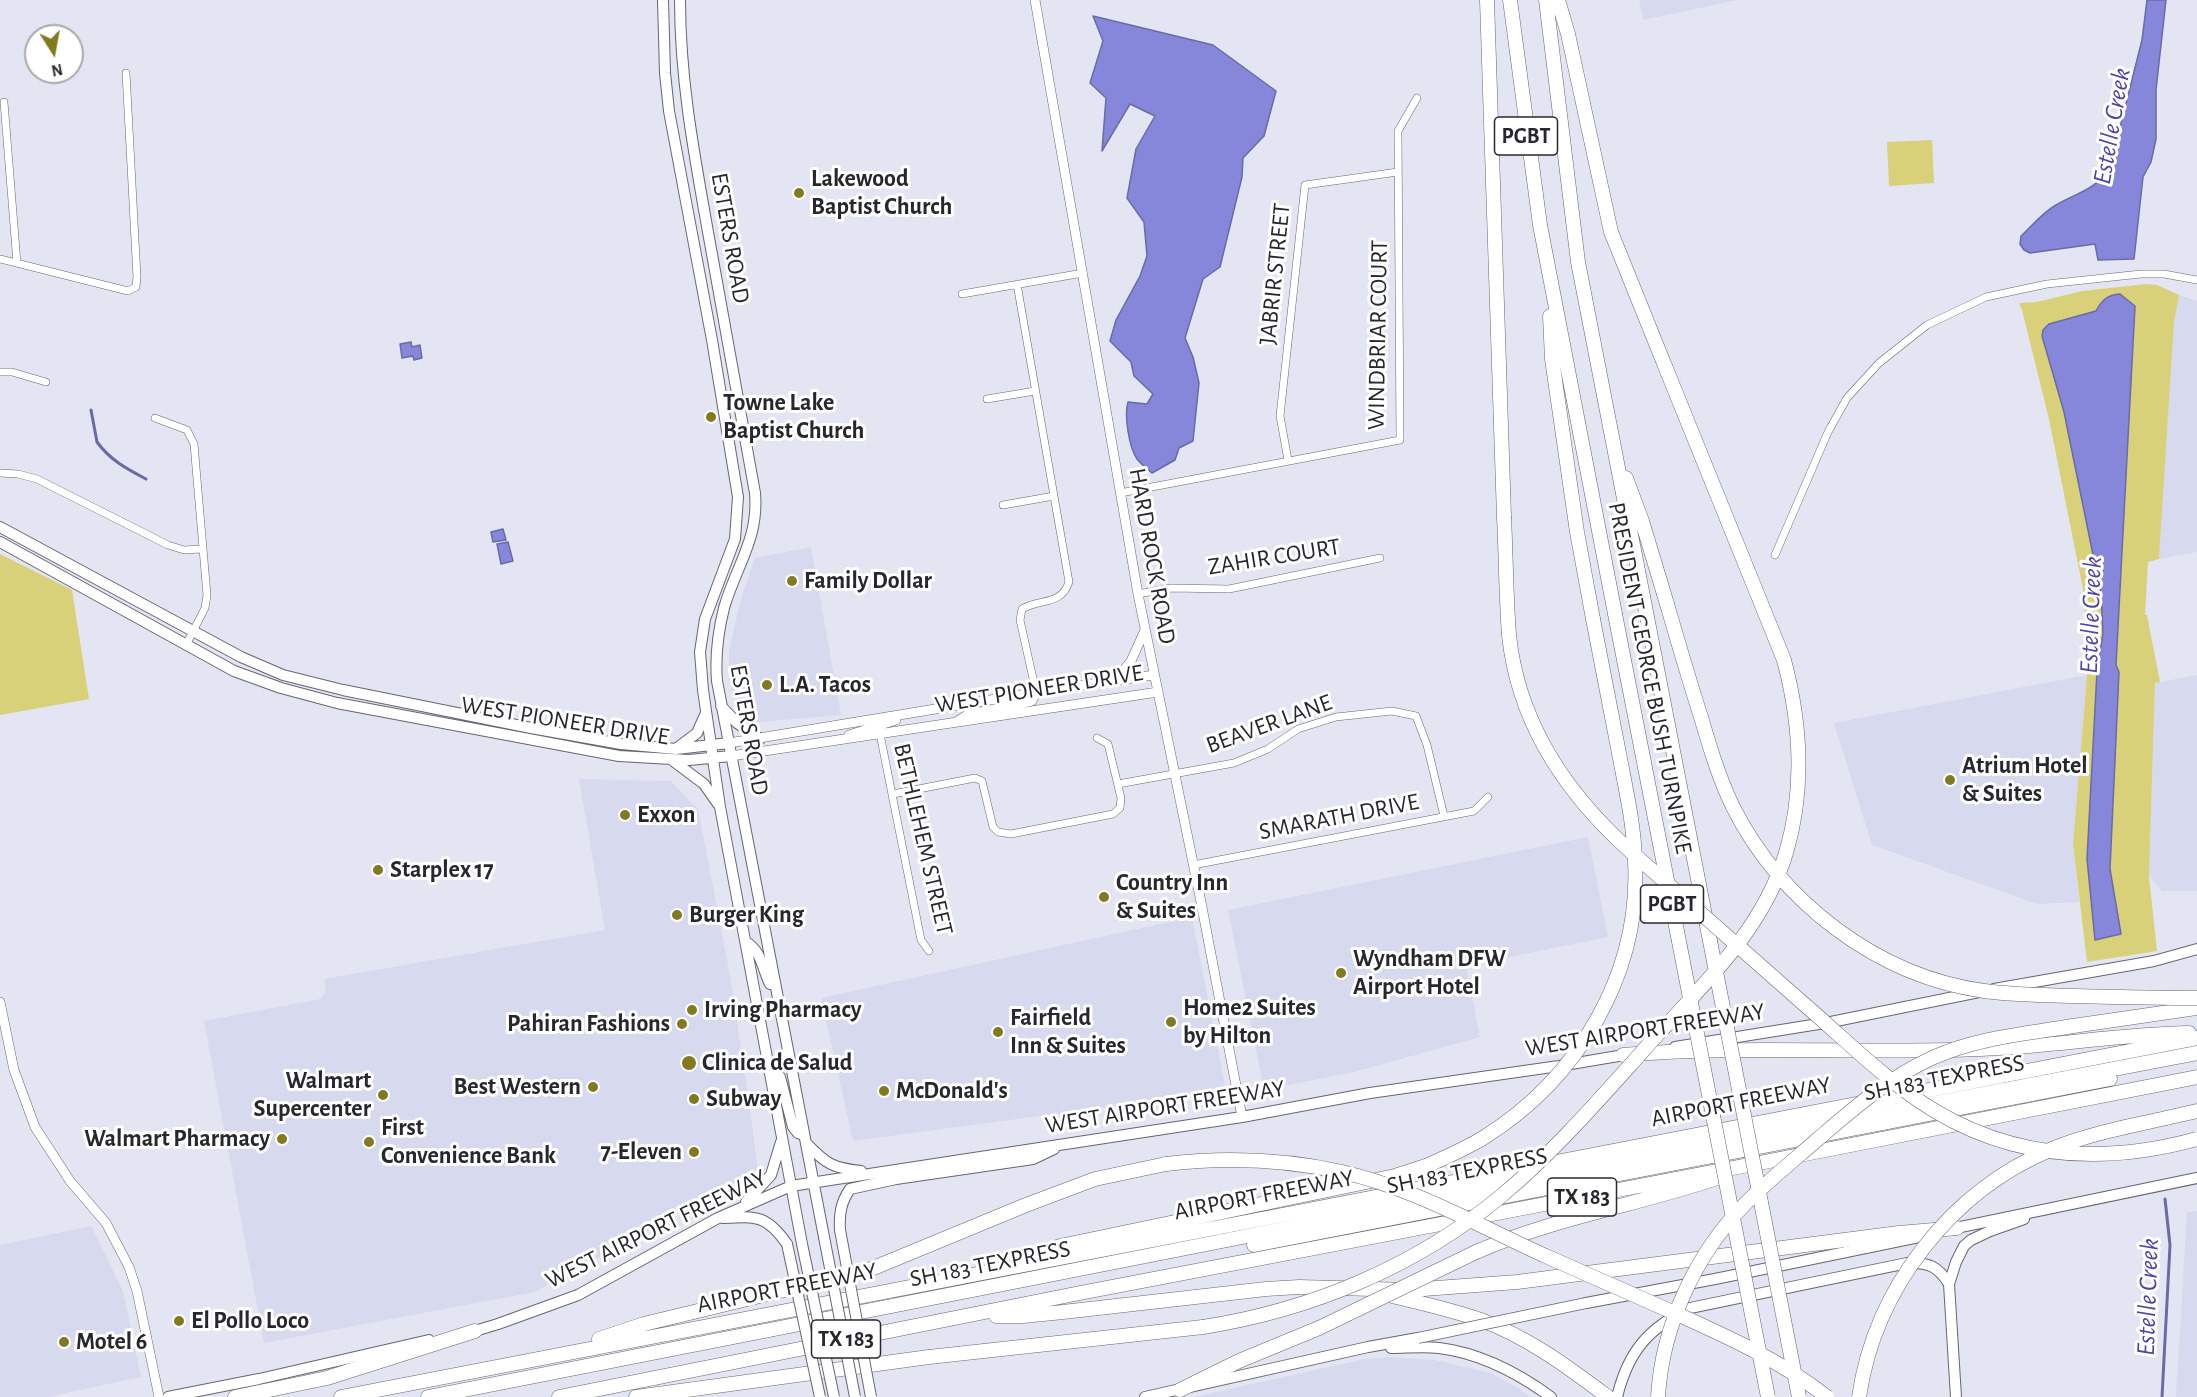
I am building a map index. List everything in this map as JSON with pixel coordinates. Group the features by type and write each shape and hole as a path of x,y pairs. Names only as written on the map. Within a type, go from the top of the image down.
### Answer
{"highway":[{"path":"1486,0 1510,637 1514,662 1527,708 1545,748 1566,783 1590,813 1622,843 1884,1073 1934,1110 1957,1123 2006,1142 2068,1154 2124,1154 2150,1151 2197,1139"},
{"name":"PRESIDENT GEORGE BUSH TURNPIKE","path":"1510,0 1532,179 1548,272 1768,1397"},
{"name":"PRESIDENT GEORGE BUSH TURNPIKE","path":"1546,0 1575,245 1798,1397"},
{"path":"636,1397 929,1357 1203,1327 1276,1312 1355,1284 1419,1253 1483,1210 1546,1155 1724,962 1746,934 1766,901 1786,854 1797,802 1799,750 1794,703 1780,651 1611,232 1568,34 1558,0"},
{"path":"988,1272 1060,1246 1395,1176 1426,1166 1457,1153 1508,1121 1546,1088 1565,1068 1584,1042 1623,962 1634,901 1635,863 1632,824 1577,532 1552,360 1548,272"},
{"path":"1611,436 1642,521 1712,753 1733,807 1752,839 1775,870 1806,904 1839,931 1870,951 1901,967 1953,984 2018,994 2197,998"},
{"path":"1658,1397 1665,1351 1674,1319 1695,1272 1709,1248 1746,1202 1874,1092 1932,1058 1973,1044 2010,1036 2197,1008"},
{"path":"1623,1055 1729,1050 1981,1049 2146,1033 2197,1033"},
{"name":"AIRPORT FREEWAY","path":"341,1397 2197,1038"},
{"name":"SH 183 TEXPRESS","path":"428,1397 1503,1186 2197,1053"},
{"name":"SH 183 TEXPRESS","path":"469,1397 2197,1062"},
{"name":"TX 183","path":"559,1397 2197,1077"},
{"path":"1859,1397 1874,1337 1893,1296 1923,1247 1962,1206 2007,1172 2052,1149 2090,1136 2197,1111"},
{"path":"550,1356 644,1324 862,1271 1095,1179 1166,1164 1228,1159 1278,1162 1345,1173 1448,1211 1768,1357 1802,1377 1827,1397"},
{"path":"1180,1390 1239,1361 1319,1328 1476,1252 1532,1229 1672,1194 1769,1161"},
{"path":"966,1316 1023,1316 1299,1287 1370,1290 1440,1289 1560,1278 1899,1233 1957,1228"},
{"path":"1370,1290 1438,1306 1484,1321 1560,1362 1608,1397"},
{"path":"235,1397 327,1378 475,1331"}],"main road":[{"name":"ESTERS ROAD","path":"663,0 665,73 669,111 733,458 738,508 735,540 705,619 700,652 706,712 720,807 769,1071 834,1397"},
{"name":"ESTERS ROAD","path":"681,0 680,35 686,101 757,513 754,529 725,606 718,637 716,659 721,706 855,1397"},
{"path":"707,316 722,313"},
{"path":"733,458 748,455"},
{"name":"WEST PIONEER DRIVE","path":"0,527 241,657 283,675 531,728 674,754 712,759 731,756"},
{"name":"WEST PIONEER DRIVE","path":"0,542 234,671 281,688 337,703 619,756 674,754 729,743"},
{"path":"721,706 737,723 760,739"},
{"path":"706,712 697,733 674,754 704,784 720,807"},
{"path":"746,942 766,938"},
{"path":"746,942 754,947 759,955 768,981 777,997"},
{"name":"WEST AIRPORT FREEWAY","path":"168,1397 475,1331 578,1294 718,1218 791,1186 1242,1118 1371,1093 1831,1022 2009,986 2127,966 2197,950"},
{"path":"769,1071 791,1067"},
{"path":"769,1071 780,1077 794,1127 821,1160 835,1166 876,1172"},
{"path":"743,1206 771,1174 782,1139"},
{"path":"871,1397 840,1230 839,1213 850,1189 896,1179 1033,1159 1065,1144"},
{"path":"1145,1397 1368,1347 1739,1274 2197,1178"},
{"path":"1956,1397 1949,1284 1959,1254 1971,1240 1990,1231 2079,1202"},
{"path":"718,1218 748,1216 764,1221 776,1228 787,1244 820,1397"},
{"path":"1617,1397 1627,1365 1636,1348 1669,1318 1706,1303 1907,1263 1932,1264 1949,1284"},
{"path":"1368,1347 1439,1348 1485,1360 1516,1374 1551,1397"}],"street":[{"name":"HARD ROCK ROAD","path":"1035,0 1138,594 1242,1118"},
{"path":"0,259 128,291 136,287 126,73"},
{"name":"WINDBRIAR COURT","path":"1120,493 1401,440 1398,131 1417,98"},
{"path":"4,102 17,263"},
{"name":"JABRIR STREET","path":"1288,460 1280,416 1305,185 1398,172"},
{"path":"962,294 1083,273"},
{"path":"1775,555 1828,432 1847,398 1879,363 1928,325 1986,297 2047,284 2141,274 2164,274 2197,280"},
{"path":"954,723 967,715 1032,701 1036,692 1020,620 1022,609 1033,603 1058,598 1065,592 1069,582 1017,284"},
{"path":"0,372 12,372 46,382"},
{"path":"987,399 1035,391"},
{"path":"155,418 186,430 194,444 206,601 187,644"},
{"path":"0,473 18,474 37,479 168,545 184,550 201,549"},
{"path":"1003,505 1053,496"},
{"name":"ZAHIR COURT","path":"1138,594 1171,588 1228,589 1380,558"},
{"path":"1115,681 1131,661 1145,630"},
{"name":"WEST PIONEER DRIVE","path":"729,743 1036,692 1154,675"},
{"name":"WEST PIONEER DRIVE","path":"731,756 1158,692"},
{"name":"BEAVER LANE","path":"1174,774 1234,763 1268,749 1298,729 1336,717 1392,711 1416,716 1426,745 1444,816"},
{"path":"842,740 853,733 896,720 898,715"},
{"name":"BETHLEHEM STREET","path":"880,734 921,940 929,951"},
{"path":"893,794 975,778 982,781 985,789 993,827 998,832 1011,834 1113,814 1121,803 1118,784 1108,744 1097,738"},
{"path":"1118,784 1174,774"},
{"name":"SMARATH DRIVE","path":"1193,865 1474,811 1488,797"},
{"path":"0,1002 14,1070 35,1127 70,1182 106,1222 129,1267 159,1397"}],"shaded area":[{"path":"1639,0 1737,0 1643,20"},
{"path":"1932,140 1934,183 1889,186 1887,142"},
{"path":"2146,284 2157,285 2179,295 2174,323 2159,559 2148,562 2145,615 2147,615 2160,682 2155,683 2149,876 2157,951 2087,962 2073,844 2087,675 2084,594 2049,419 2019,303 2037,302 2082,291"},
{"path":"2179,295 2197,301 2197,552 2159,559 2174,323"},
{"path":"811,547 841,715 759,722 740,715 735,708 729,679 729,650 742,595 755,558"},
{"path":"0,554 72,590 89,699 0,715"},
{"path":"2087,675 2073,844 2079,902 2037,904 1872,845 1834,723"},
{"path":"2197,675 2197,891 2162,891 2149,876 2155,683"},
{"path":"579,779 671,781 698,809 730,975 758,1171 535,1292 264,1343 204,1021 320,999 326,992 324,979 605,930"},
{"path":"1588,837 1608,937 1466,966 1480,1037 1358,1071 1264,1090 1228,910"},
{"path":"1192,917 1226,1091 853,1141 821,998"},
{"path":"2197,1211 2197,1397 2176,1397 2187,1212"},
{"path":"91,1226 123,1291 141,1377 47,1397 0,1397 0,1245"},
{"path":"1389,1357 1435,1360 1490,1373 1530,1397 1194,1397 1365,1359"}],"water":[{"path":"2147,0 2166,0 2156,90 2156,139 2151,162 2143,177 2134,259 2098,260 2095,244 2030,253 2020,244 2021,236 2051,208 2095,184 2107,170 2112,159 2142,40"},
{"path":"1093,16 1213,45 1276,91 1264,136 1243,158 1242,177 1220,267 1203,279 1185,338 1193,357 1199,383 1193,441 1179,448 1175,460 1152,473 1134,454 1127,415 1128,402 1147,404 1153,394 1134,376 1131,362 1110,341 1116,320 1140,276 1147,256 1144,222 1127,198 1136,149 1155,116 1130,104 1102,151 1106,98 1090,83 1103,41"},
{"path":"2120,294 2135,306 2116,665 2119,672 2110,869 2121,934 2095,940 2087,859 2097,671 2103,633 2101,594 2064,412 2042,336 2043,330 2049,324 2096,311 2105,299"},
{"path":"411,342 412,347 420,345 422,358 414,360 413,356 402,358 400,344"},
{"path":"503,529 506,540 493,542 491,532"},
{"path":"508,542 513,561 501,564 497,544"}],"waterway":[{"path":"91,410 97,442 119,464 146,479"},
{"name":"Estelle Creek","path":"2162,1397 2170,1245 2165,1199"}],"place":[{"name":"Lakewood Baptist Church","path":"799,193"},
{"name":"Towne Lake Baptist Church","path":"711,417"},
{"name":"Family Dollar","path":"792,581"},
{"name":"L.A. Tacos","path":"767,685"},
{"name":"Atrium Hotel & Suites","path":"1950,780"},
{"name":"Exxon","path":"625,815"},
{"name":"Starplex 17","path":"378,870"},
{"name":"Country Inn & Suites","path":"1104,897"},
{"name":"Burger King","path":"677,915"},
{"name":"Wyndham DFW Airport Hotel","path":"1341,973"},
{"name":"Irving Pharmacy","path":"692,1010"},
{"name":"Home2 Suites by Hilton","path":"1171,1022"},
{"name":"Pahiran Fashions","path":"682,1024"},
{"name":"Fairfield Inn & Suites","path":"998,1032"},
{"name":"Clinica de Salud","path":"689,1063"},
{"name":"Best Western","path":"593,1087"},
{"name":"McDonald's","path":"884,1091"},
{"name":"Walmart Supercenter","path":"383,1095"},
{"name":"Subway","path":"694,1099"},
{"name":"Walmart Pharmacy","path":"282,1139"},
{"name":"First Convenience Bank","path":"369,1142"},
{"name":"7-Eleven","path":"694,1152"},
{"name":"El Pollo Loco","path":"179,1321"},
{"name":"Motel 6","path":"64,1342"}]}
